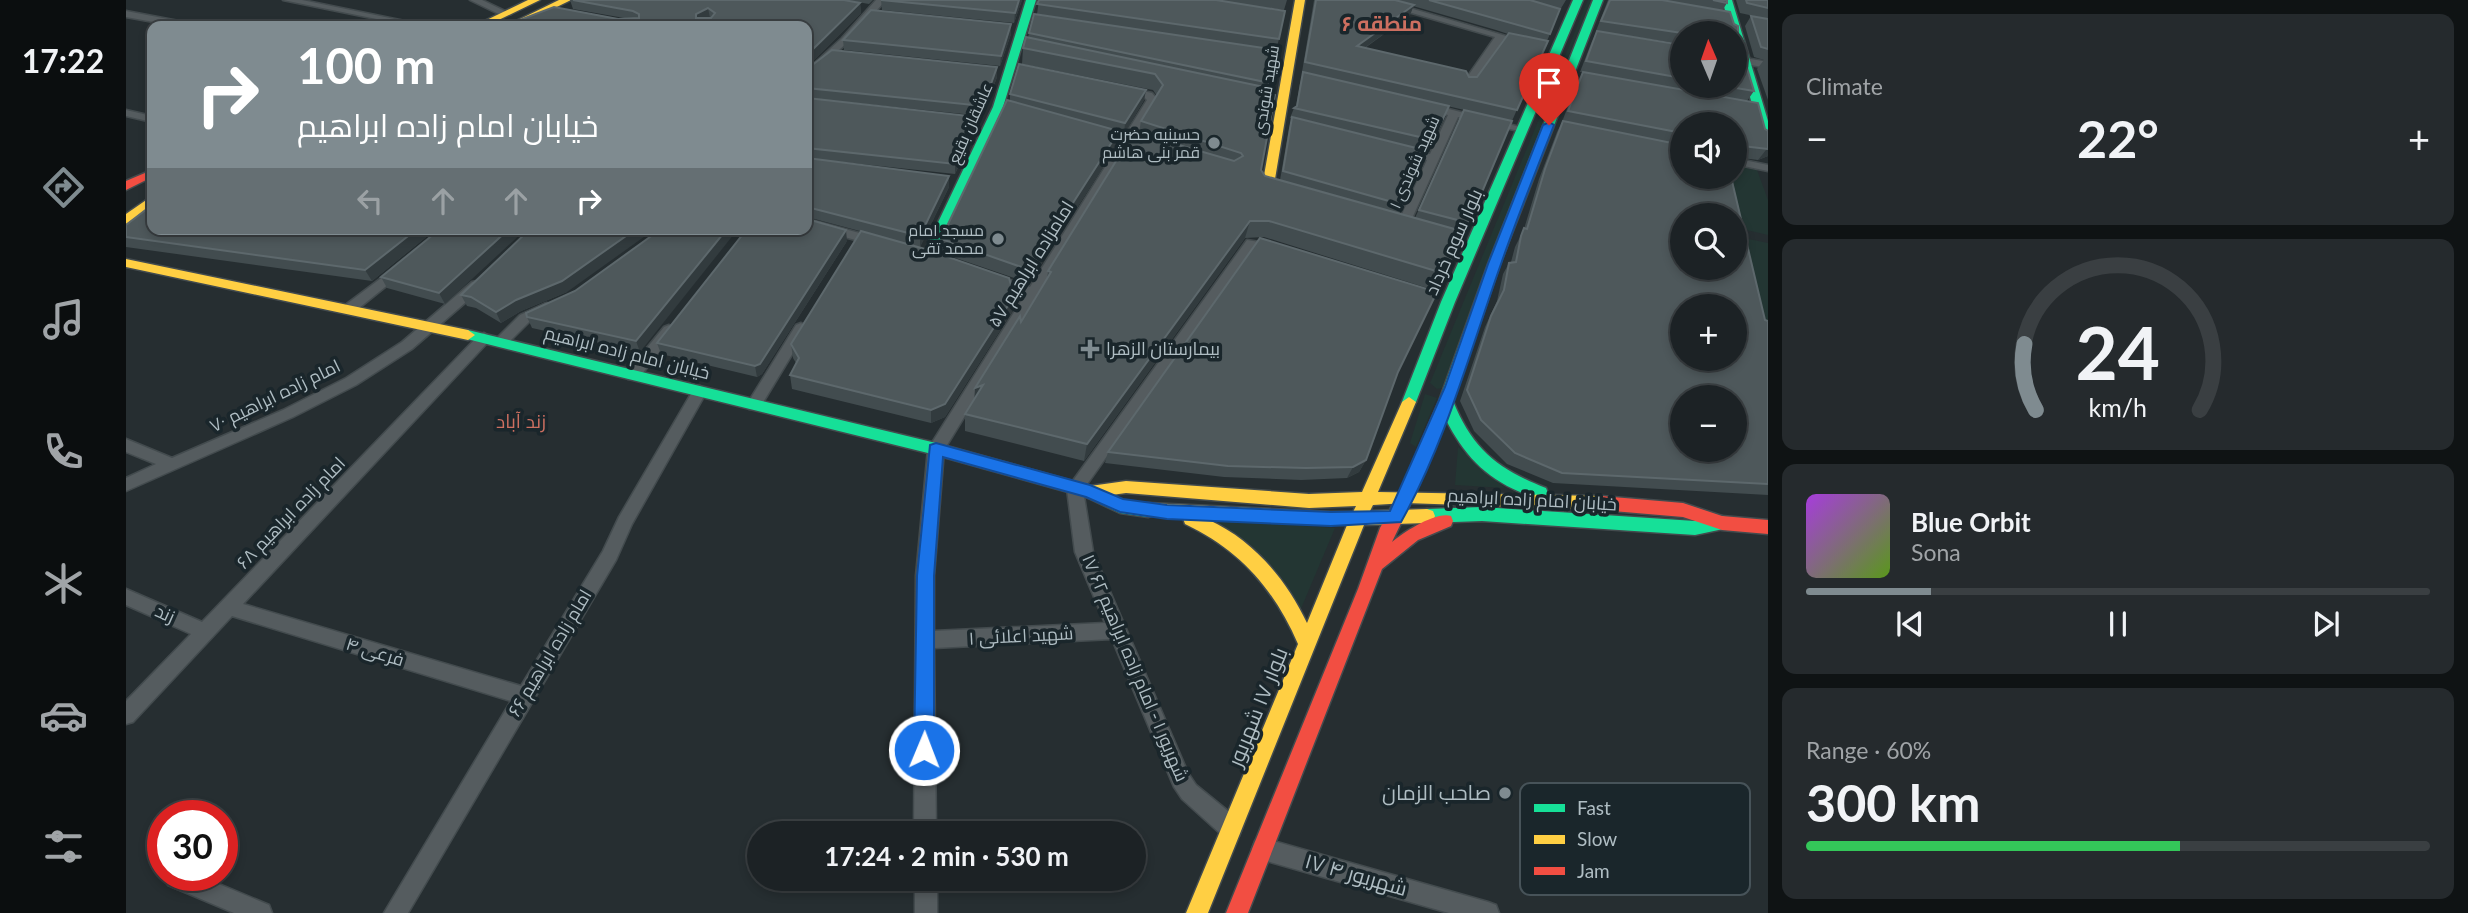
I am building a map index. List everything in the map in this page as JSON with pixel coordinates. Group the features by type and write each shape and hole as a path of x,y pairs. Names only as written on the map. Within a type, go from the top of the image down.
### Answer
{"main road":[{"name":"عاشقان بقیع","path":"929,256 956,182 985,123 1004,109 1011,70 1021,48 1023,24 1031,0"},
{"name":"شهید شوندی","path":"1300,0 1290,17 1289,66 1275,100 1284,122 1268,187 1305,197"},
{"name":"بلوار سوم خرداد","path":"1359,518 1419,380 1442,300 1523,130 1563,16 1578,0"},
{"path":"1406,498 1449,394 1494,264 1555,126 1591,36 1598,0"},
{"path":"1727,0 1729,21"},
{"path":"512,20 552,5"},
{"path":"512,20 531,17 552,5"},
{"path":"1728,18 1756,22"},
{"path":"1747,81 1768,139"},
{"path":"126,186 147,176"},
{"path":"126,208 147,200"},
{"path":"126,220 147,202"},
{"name":"خیابان امام زاده ابراهیم","path":"126,263 493,340 936,449 1083,490 1120,506 1167,512 1331,519 1472,514 1695,528 1722,523"},
{"name":"خیابان امام زاده ابراهیم","path":"126,269 150,268"},
{"path":"1419,380 1433,392 1449,394"},
{"path":"1449,394 1453,423 1464,442 1490,469 1509,482 1563,500"},
{"name":"خیابان امام زاده ابراهیم","path":"1083,490 1126,487 1308,501 1406,498 1563,500 1683,510 1722,523 1768,527"},
{"name":"بلوار ۱۷ شهریور","path":"1197,913 1307,644 1351,582 1374,566 1406,498"},
{"path":"1167,512 1208,524 1236,543 1286,595 1307,644"},
{"path":"1374,566 1412,535 1451,518 1472,514"},
{"name":"بلوار ۱۷ شهریور","path":"1237,913 1263,849 1351,582 1359,518"}],"street":[{"path":"288,0 399,21"},
{"path":"475,0 512,20"},
{"path":"812,70 873,12 881,0"},
{"path":"1372,0 1540,47"},
{"path":"126,14 163,21"},
{"path":"1468,83 1500,37"},
{"path":"830,54 844,56"},
{"path":"812,60 821,62"},
{"path":"1747,61 1768,65"},
{"name":"امامزاده ابراهیم ۵۷","path":"936,449 1153,100 1152,97 1107,87"},
{"path":"1418,104 1523,130"},
{"path":"126,113 147,118"},
{"name":"شهید شوندی ۱","path":"1403,225 1454,113"},
{"path":"1397,149 1433,158"},
{"path":"1747,164 1768,168"},
{"path":"812,225 855,242 893,246"},
{"path":"1083,490 1254,242 1284,251"},
{"path":"349,309 409,261"},
{"path":"981,274 1033,293"},
{"name":"امام زاده ابراهیم ۷۰","path":"126,485 255,430 383,363 432,327 483,279"},
{"name":"امام زاده ابراهیم ۶۸","path":"126,715 228,607 493,340 527,316 559,301"},
{"path":"754,405 807,318"},
{"path":"633,375 675,323"},
{"name":"امام زاده ابراهیم ۶۶","path":"395,913 610,555 625,522 700,391"},
{"path":"126,445 172,464"},
{"path":"925,821 925,576 936,449"},
{"name":"۱۷ شهریور ۱ - امام زاده ابراهیم ۶۲","path":"1083,490 1084,552 1181,780 1189,792 1231,828"},
{"name":"زند","path":"126,597 205,632"},
{"name":"فرعی ۴","path":"228,607 523,696"},
{"name":"شهید اعلائی ۱","path":"925,640 1118,631"},
{"name":"۱۷ شهریور ۴","path":"1263,849 1488,913"},
{"path":"209,891 261,913"},
{"path":"926,891 926,913"}],"green space":[{"path":"1588,0 1594,0 1442,388 1437,389 1430,383"},
{"path":"1747,168 1757,170 1768,200 1768,235 1747,230 1747,203 1729,203 1724,189 1747,189"},
{"path":"1747,239 1768,243 1768,322 1752,319 1744,280 1747,280"},
{"path":"1425,394 1437,398 1416,447 1410,443"},
{"path":"1458,447 1505,488 1455,485"},
{"path":"1212,520 1335,528 1300,611"}],"building":[{"path":"573,0 844,0 860,3 812,50 812,21 517,21 554,7 618,19 639,18 639,14","holes":["708,8 715,13 711,18 696,18 696,14"]},
{"path":"881,0 1019,0 1015,13"},
{"path":"1039,0 1216,0 1285,11 1279,39 1037,4"},
{"path":"1316,0 1395,0 1414,5 1357,46 1466,71 1469,77 1477,77 1509,33 1548,41 1517,110 1305,62"},
{"path":"1429,0 1530,0 1560,9 1550,34"},
{"path":"1610,0 1662,0 1730,12 1733,21 1670,21 1670,31 1601,21"},
{"path":"1746,0 1768,0 1768,8 1747,3"},
{"path":"871,10 1011,24 1001,56 843,40"},
{"path":"1034,14 1277,50 1270,83 1029,33"},
{"path":"1751,16 1768,19 1768,49 1761,47"},
{"path":"1597,31 1670,43 1670,76 1586,61"},
{"path":"1026,37 1269,88 1268,94 1275,95 1261,170 1265,176 1465,232 1446,274 1269,221 1250,221 1087,444 965,414 983,385 975,388 1020,316 1021,322 1051,272 1048,271 1134,132 1234,161 1243,156 1241,153 1141,121 1163,85 1155,74 1023,48"},
{"path":"832,50 997,67 983,106 812,89 812,65"},
{"path":"1019,64 1146,90 1125,123 1010,94"},
{"path":"1747,68 1754,91 1747,90"},
{"path":"1303,72 1449,106 1433,140 1294,108 1297,106"},
{"path":"1583,72 1670,87 1670,98 1730,98 1758,103 1765,129 1768,131 1768,149 1747,147 1747,112 1670,112 1670,131 1568,111"},
{"path":"812,99 978,117 955,164 812,149"},
{"path":"1007,100 1119,131 1030,270 941,239"},
{"path":"1464,110 1512,121 1469,223 1419,210"},
{"path":"1292,117 1428,151 1403,205 1283,171"},
{"path":"1563,121 1670,143 1670,189 1734,189 1737,203 1670,203 1670,280 1747,280 1747,244 1765,320 1768,321 1768,484 1562,473 1515,453 1481,420 1467,390 1491,316 1504,290 1509,263 1516,262 1521,236 1524,228 1527,229"},
{"path":"812,159 949,176 920,236 812,208"},
{"path":"147,209 147,235 409,235 365,270 126,237 126,225"},
{"path":"812,220 846,230 760,364 755,366 657,343 742,235 812,235"},
{"path":"861,231 925,249 1009,278 1014,296 945,404 931,410 790,375 799,358 791,344"},
{"path":"433,235 502,235 439,293 381,277"},
{"path":"524,235 627,235 562,281 516,300 496,312 471,297 461,295"},
{"path":"653,235 722,235 636,341 527,317 526,313 575,291"},
{"path":"1260,238 1437,292 1398,372 1366,460 1353,467 1228,466 1108,452"}],"traffic: fast":[{"path":"928,256 998,107 1031,0"},
{"path":"1409,402 1448,302 1578,0"},
{"path":"1408,492 1446,401 1494,264 1598,0"},
{"path":"1727,0 1768,139"},
{"path":"468,335 936,449 1090,492 1120,506 1148,510"},
{"path":"1446,401 1461,435 1481,459 1506,478 1540,493"},
{"path":"1427,516 1482,514 1695,528 1722,523"}],"traffic: slow":[{"path":"490,21 535,0"},
{"path":"521,21 566,0"},
{"path":"1289,193 1268,187 1300,0"},
{"path":"126,220 147,204"},
{"path":"126,263 468,335"},
{"path":"1197,913 1409,402"},
{"path":"1090,492 1126,487 1309,501 1406,497 1601,503"},
{"path":"1148,510 1331,519 1427,516"},
{"path":"1191,519 1230,540 1262,569 1287,604 1307,644"}],"traffic: jam":[{"path":"126,186 147,176"},
{"path":"1237,913 1367,589 1388,528 1408,492"},
{"path":"1601,503 1683,510 1722,523 1768,527"},
{"path":"1377,564 1412,535 1445,521"}],"place":[{"name":"حسینیه حضرت قمر بنی هاشم","path":"1214,143"},
{"name":"مسجد امام محمد تقی","path":"998,239"},
{"name":"بیمارستان الزهرا","path":"1090,349"},
{"name":"صاحب الزمان","path":"1505,793"}],"district":[{"name":"منطقه ۶","path":"1382,24"},
{"name":"زند آباد","path":"521,421"}],"route":[{"path":"924,750 925,576 936,449 1090,492 1120,506 1167,512 1331,519 1395,517 1406,498 1452,387 1494,264 1549,125"}]}
